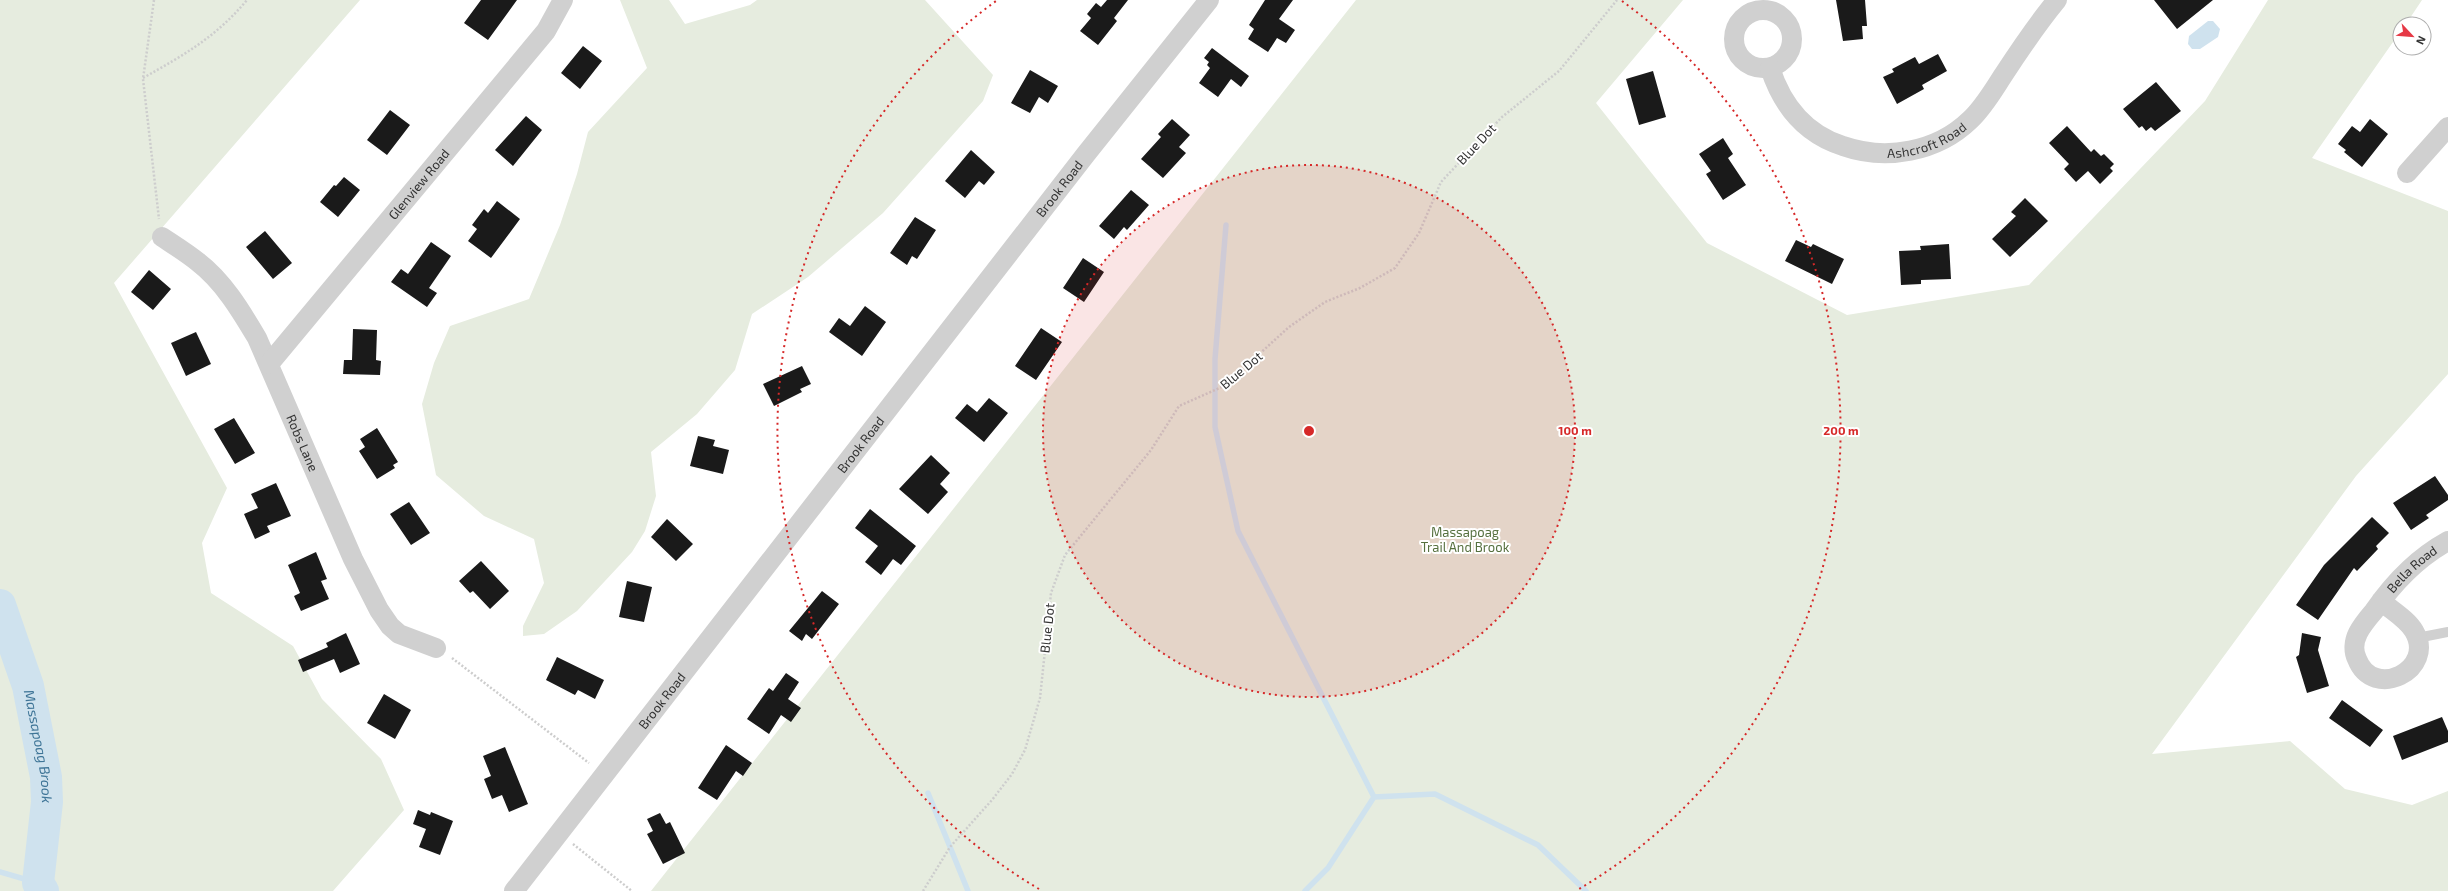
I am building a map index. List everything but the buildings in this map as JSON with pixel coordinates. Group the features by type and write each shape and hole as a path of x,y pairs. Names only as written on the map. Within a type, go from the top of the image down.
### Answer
{"street":[{"name":"Glenview Road","path":"269,364 546,31 563,0"},
{"name":"Brook Road","path":"514,891 1086,154 1209,0"},
{"name":"Ashcroft Road","path":"1770,68 1786,104 1802,122 1815,133 1833,143 1860,151 1896,153 1916,150 1955,133 1971,119 1985,102 2037,25 2057,0"},
{"path":"2407,173 2448,126"},
{"name":"Robs Lane","path":"162,237 199,262 221,285 242,312 257,338 269,364 353,559 383,617 399,634 436,648"},
{"name":"Bella Road","path":"2380,601 2410,626 2417,638 2417,658 2406,674 2387,680 2374,677 2363,670 2354,652 2356,639 2380,601 2408,569 2430,551 2448,541"}],"lane":[{"path":"2417,638 2448,632"}],"path":[{"path":"154,0 143,79 162,237"},
{"path":"143,79 190,51 221,29 247,0"},
{"name":"Blue Dot","path":"923,891 950,847 992,800 1012,774 1025,750 1040,698 1051,593 1065,555 1152,450 1179,406 1224,386 1289,327 1325,302 1360,288 1395,268 1419,233 1441,182 1502,117 1559,71 1617,0"},
{"path":"436,648 453,659 604,774"},
{"path":"559,832 632,891"}],"green space":[{"path":"0,0 360,0 114,283 227,488 202,543 211,593 293,646 322,699 381,759 404,810 333,891 0,891"},
{"path":"620,0 669,0 685,24 750,5 757,0 925,0 993,75 983,101 883,213 808,277 752,314 735,370 697,414 651,452 656,496 645,531 632,552 577,611 544,634 523,636 523,626 544,583 534,539 484,516 436,475 422,404 434,363 450,326 529,299 560,225 577,174 588,132 647,68"},
{"name":"Massapoag Trail And Brook","path":"1356,0 1683,0 1596,103 1707,243 1847,315 2029,285 2205,101 2268,0 2422,0 2411,16 2392,16 2392,43 2312,158 2448,211 2448,374 2356,476 2152,754 2290,741 2345,789 2412,805 2448,791 2448,891 651,891"}],"water":[{"path":"2208,21 2213,21 2220,29 2218,37 2200,49 2192,49 2188,44 2189,36"}],"waterway":[{"path":"1226,225 1215,359 1215,427 1238,531 1374,797 1435,794 1538,845 1586,891"},
{"name":"Massapoag Brook","path":"0,605 28,686 46,777 47,802 38,883 43,891"},
{"path":"928,793 968,891"},
{"path":"1305,891 1328,868 1374,797"},
{"path":"0,872 38,883"}]}
